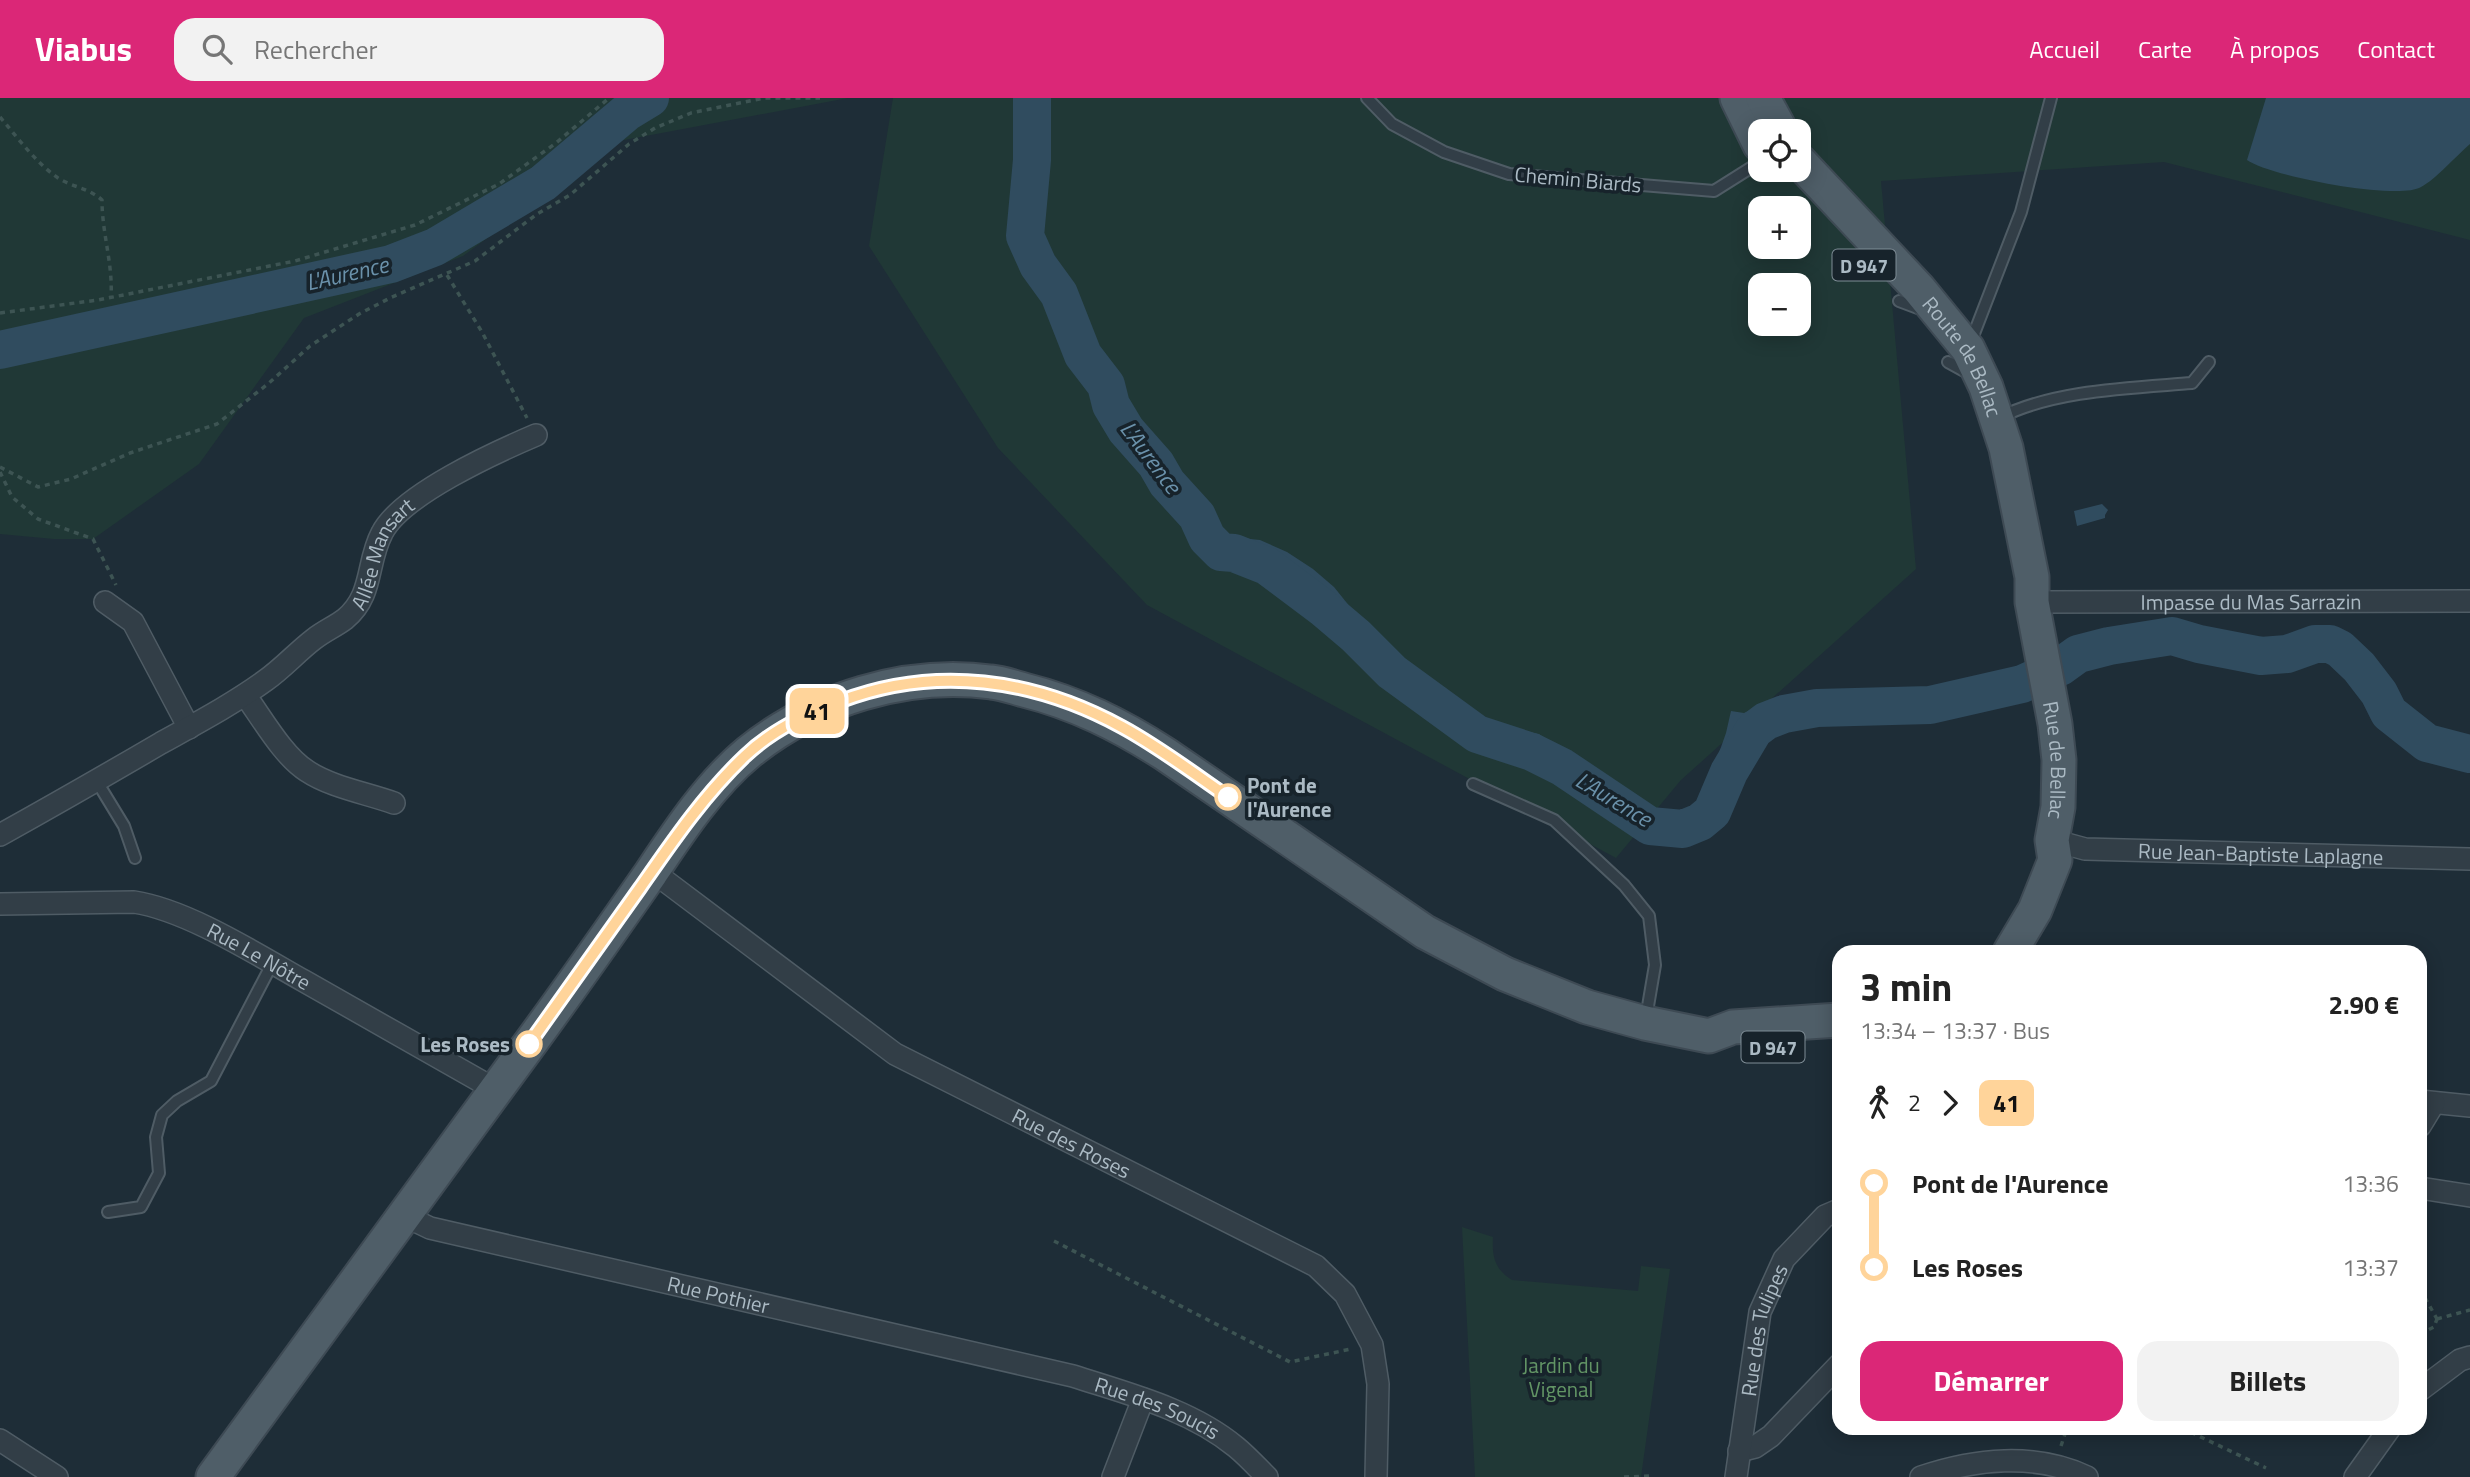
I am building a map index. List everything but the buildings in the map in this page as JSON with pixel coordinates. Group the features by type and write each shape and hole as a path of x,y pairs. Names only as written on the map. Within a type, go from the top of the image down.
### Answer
{"main road":[{"path":"1737,98 1748,120"},
{"path":"1763,98 1774,119"},
{"name":"Route de Bellac","path":"1811,176 1901,287"},
{"name":"Route de Bellac","path":"1787,182 1817,216 1901,287 1943,316 1958,355 2003,503 2020,579 2032,603"},
{"name":"Route de Bellac","path":"1958,355 1986,387 1997,419 2021,512 2045,681"},
{"name":"D 947","path":"213,1477 713,789 747,753 782,729 821,709 882,688 925,680 991,682 1050,696 1082,708 1123,727 1425,932 1506,974 1587,1007 1645,1023 1709,1036 1731,1047 1769,1048 1832,1042"},
{"name":"Rue de Bellac","path":"2014,945 2035,910 2055,860 2052,840 2059,760 2056,724 2045,681"},
{"name":"Rue de Bellac","path":"1989,945 2005,924 2041,853 2052,840"},
{"name":"D 947","path":"1709,1036 1733,1027 1832,1020"}],"street":[{"name":"Allée Mansart","path":"0,835 189,728 269,678 314,639 343,621 359,607 366,590 376,545 383,529 398,511 414,498 496,453 537,435"},
{"name":"Impasse du Mas Sarrazin","path":"2032,603 2470,601"},
{"path":"105,602 133,622 189,728"},
{"path":"245,695 291,757 304,770 318,778 394,803"},
{"name":"Rue Jean-Baptiste Laplagne","path":"2052,840 2085,849 2470,859"},
{"name":"Rue des Roses","path":"652,871 895,1054 1316,1266 1345,1294 1372,1345 1378,1384 1376,1477"},
{"name":"Rue Le Nôtre","path":"0,904 134,902 156,906 184,917 272,964 496,1090"},
{"path":"2427,1102 2470,1107"},
{"path":"2427,1189 2470,1196"},
{"name":"Rue des Tulipes","path":"1736,1477 1760,1312 1784,1259 1825,1216 1832,1213"},
{"name":"Rue Pothier","path":"403,1215 430,1228 1035,1368"},
{"path":"2427,1386 2467,1365"},
{"name":"Rue des Soucis","path":"1035,1368 1073,1376 1143,1398 1199,1424 1235,1446 1267,1477"},
{"path":"1739,1451 1755,1447 1771,1436 1832,1371"},
{"path":"1114,1477 1143,1398"},
{"path":"2355,1477 2385,1435"},
{"path":"0,1440 57,1477"},
{"path":"1921,1477 1955,1465 2005,1460 2067,1468 2087,1477"}],"lane":[{"name":"Chemin Biards","path":"1367,98 1392,124 1444,152 1509,174 1714,191 1748,170"},
{"path":"1958,355 2021,212 2051,98"},
{"path":"1803,182 1819,200"},
{"path":"1872,260 1901,287"},
{"path":"1997,419 2022,406 2107,390 2192,383 2209,362"},
{"path":"96,780 124,826 135,858"},
{"path":"1473,785 1554,820 1624,885 1649,916 1655,965 1645,1023"},
{"path":"108,1212 141,1207 159,1174 156,1137 162,1115 177,1101 211,1081 272,964"}],"path":[{"path":"0,313 111,297 295,261 415,225 499,184 556,143 609,98"},
{"path":"0,469 38,487 71,479 130,453 217,424 310,346 359,314 475,261 537,214 570,195 628,144 655,128 691,113 764,98 820,98"},
{"path":"0,117 59,179 93,192 102,200 105,247 112,273 111,297"},
{"path":"446,274 482,332 537,435"},
{"path":"0,469 12,497 38,519 93,539 107,563 133,622"},
{"path":"1054,1241 1290,1362 1372,1345"},
{"path":"2427,1301 2437,1319"},
{"path":"2437,1319 2470,1310"},
{"path":"2427,1330 2434,1327 2437,1319"},
{"path":"2197,1435 2266,1468"},
{"path":"1624,1477 1651,1476"}],"green space":[{"path":"0,98 848,98 619,141 463,256 304,318 199,464 93,539 54,539 0,534"},
{"path":"893,98 2470,98 2470,240 2164,162 1881,181 1916,569 1681,780 1616,858 1147,605 998,448 869,246"},
{"name":"Jardin du Vigenal","path":"1462,1227 1493,1237 1495,1262 1512,1280 1638,1291 1641,1266 1670,1269 1641,1477 1475,1477"}],"water":[{"path":"1032,98 1045,98 1038,175 1037,224 1040,243 1070,290 1086,344 1109,371 1117,397 1167,461 1183,491 1204,512 1219,536 1260,540 1287,552 1313,569 1334,587 1367,628 1382,640 1402,664 1405,663 1470,712 1493,725 1539,734 1655,818 1677,819 1696,811 1705,803 1709,781 1731,711 1744,713 1765,703 1839,696 1868,697 1938,692 2022,671 2025,683 1930,705 1817,708 1784,714 1766,721 1754,730 1729,772 1712,812 1700,822 1683,829 1650,826 1562,767 1532,752 1477,734 1392,672 1323,608 1267,566 1234,553 1221,552 1207,538 1196,516 1167,483 1156,464 1126,430 1111,405 1106,385 1083,355 1059,294 1038,265 1025,236 1032,160"},
{"path":"2266,98 2470,98 2470,144 2427,184 2408,191 2362,189 2306,179 2280,173 2247,160"},
{"path":"2102,504 2108,510 2105,518 2077,526 2074,511"},
{"path":"2181,629 2226,641 2272,647 2329,636 2350,640 2360,648 2390,700 2414,726 2429,736 2470,748 2470,754 2427,743 2389,713 2379,693 2359,667 2340,649 2330,644 2315,644 2287,654 2261,656 2172,636 2078,654 2060,667 2056,652 2095,638 2136,630 2152,632"}],"waterway":[{"name":"L'Aurence","path":"0,350 391,264 435,247 543,183 627,112 650,98"},
{"name":"L'Aurence","path":"1032,98 1032,160 1025,236 1038,265 1059,294 1083,355 1106,385 1111,405 1126,430 1156,464 1167,483 1197,516 1207,538 1221,552 1234,553 1267,566 1323,608 1392,672 1477,734 1532,752 1562,767 1650,826 1683,829 1700,822 1712,812 1729,772 1754,730 1766,721 1784,714 1817,708 1930,705 2022,684 2060,667 2078,654 2172,636 2261,656 2287,654 2315,644 2330,644 2340,649 2359,667 2379,693 2389,713 2427,743 2470,754"}],"bus line":[{"name":"41","path":"529,1044 713,789 747,753 782,729 851,697 925,680 991,682 1050,696 1123,727 1228,797"}],"place":[{"name":"Pont de l'Aurence","path":"1228,797"},
{"name":"Les Roses","path":"529,1044"}]}
